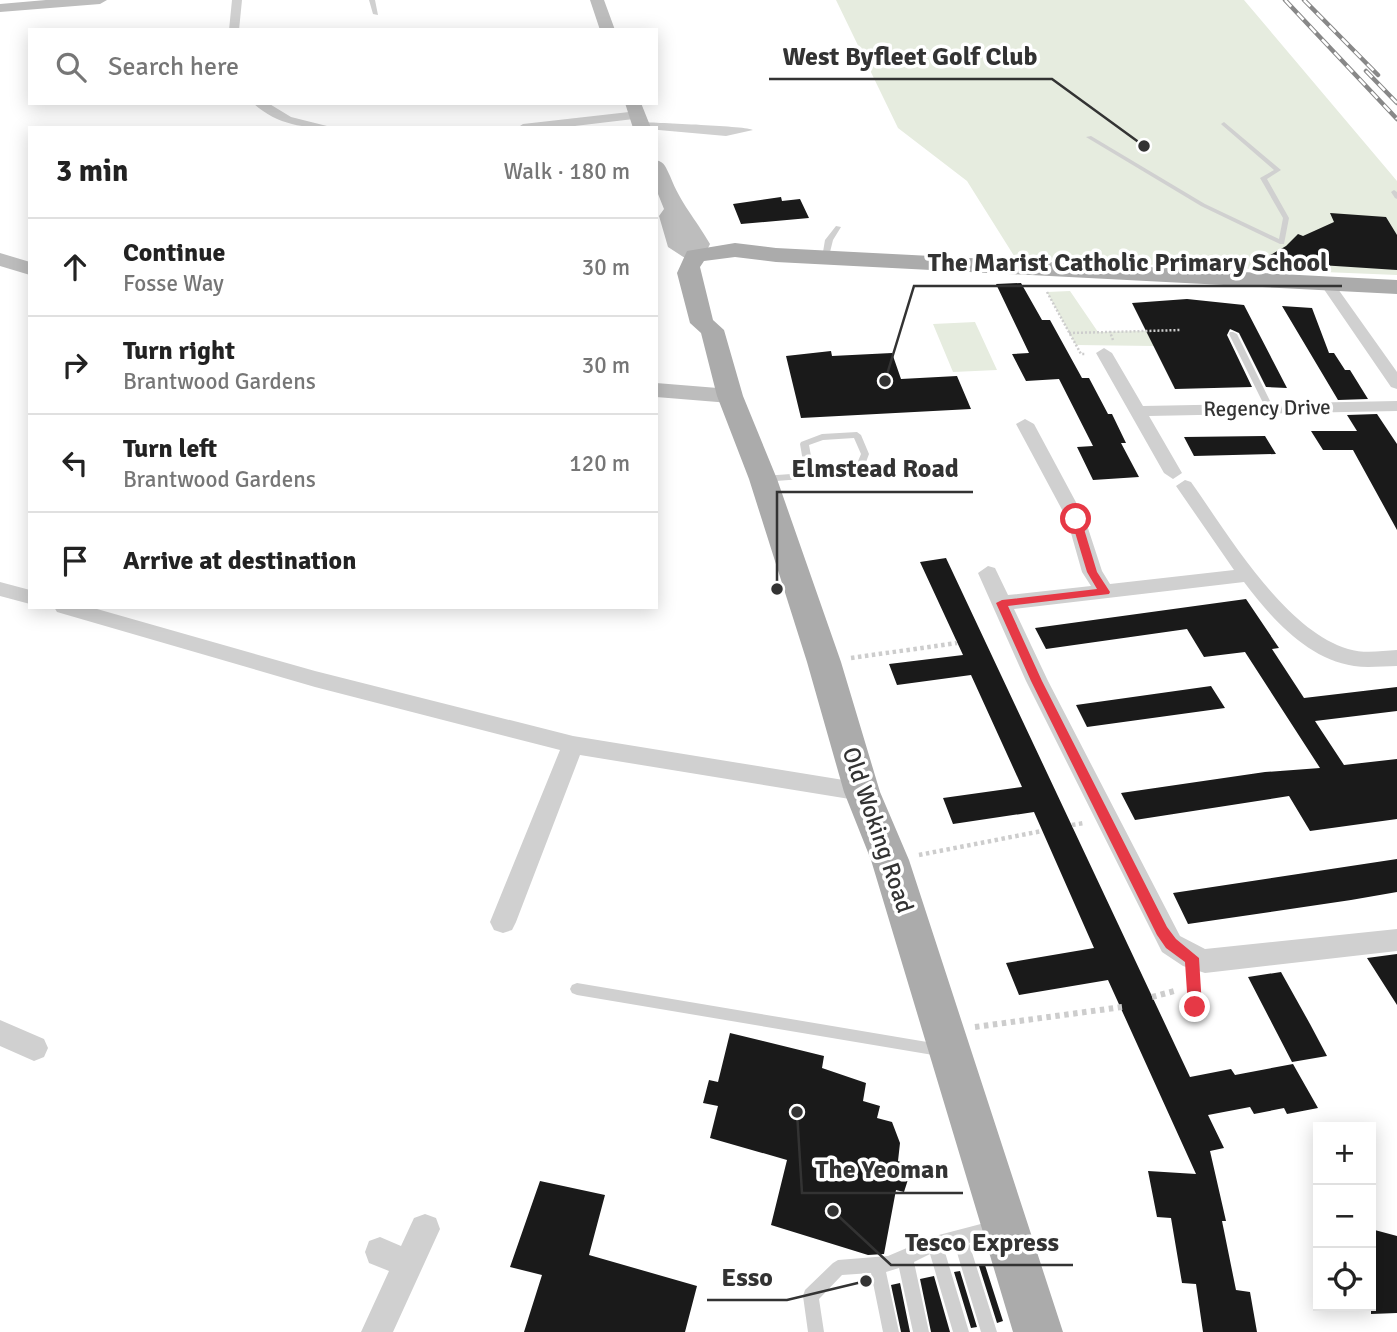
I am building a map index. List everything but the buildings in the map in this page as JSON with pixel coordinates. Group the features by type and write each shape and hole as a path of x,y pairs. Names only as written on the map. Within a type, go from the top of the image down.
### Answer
{"main road":[{"path":"0,8 100,0"},
{"path":"597,0 607,28"},
{"path":"658,170 674,210 669,216 678,247 695,256 716,260 776,254 1397,287"},
{"name":"Old Woking Road","path":"695,256 689,273 702,323 712,330 730,396 763,479 824,662 862,792 890,860 949,1041 1038,1332"},
{"path":"0,259 28,268"},
{"path":"658,390 730,396"}],"street":[{"path":"234,28 237,0"},
{"path":"262,105 287,120 318,126"},
{"path":"546,126 638,118 747,130"},
{"path":"1328,285 1392,370 1397,384"},
{"path":"1104,353 1179,479 1249,575 1305,636 1322,648 1344,657 1397,658"},
{"name":"Regency Drive","path":"1138,411 1397,406"},
{"path":"1025,424 1076,519 1092,572 1105,592"},
{"path":"988,573 1037,681 1162,931 1171,944 1192,958 1217,961 1397,940"},
{"path":"1002,603 1249,575"},
{"path":"0,589 28,596"},
{"path":"71,609 314,679 573,745 862,792"},
{"path":"503,922 573,745"},
{"path":"377,1332 425,1229"},
{"path":"380,1252 408,1264"}],"lane":[{"path":"373,0 376,14"},
{"path":"1089,138 1203,205 1282,243 1286,218 1263,178 1278,170 1224,124"},
{"path":"825,256 829,240 838,227"},
{"path":"1233,334 1269,407"},
{"path":"763,479 841,474 860,468 865,454 858,435 822,437 804,444 810,475"},
{"path":"1192,958 1195,1007"},
{"path":"577,989 949,1041"},
{"path":"816,1332 811,1296 838,1268 877,1265 905,1258 935,1244 1005,1226"},
{"path":"960,1238 989,1332"},
{"path":"935,1244 961,1332"},
{"path":"905,1258 921,1332"},
{"path":"877,1265 891,1332"}],"path":[{"path":"1047,292 1081,354 1119,353 1110,332"},
{"path":"1069,333 1181,330"},
{"path":"824,662 957,643"},
{"path":"890,860 1042,831"},
{"path":"949,1041 1122,1007"}],"shaded area":[{"path":"836,0 1244,0 1397,181 1397,275 1016,259 967,181 898,128"},
{"path":"1070,291 1098,332 1190,330 1154,346 1076,345 1047,292"},
{"path":"975,322 997,370 953,372 933,324"}],"railway":[{"path":"1285,0 1397,119"},
{"path":"1304,0 1378,75"},
{"path":"1366,71 1397,103"}],"place":[{"name":"West Byfleet Golf Club","path":"1144,146"},
{"name":"The Marist Catholic Primary School","path":"885,381"},
{"name":"Elmstead Road","path":"777,589"},
{"name":"The Yeoman","path":"797,1112"},
{"name":"Tesco Express","path":"833,1211"},
{"name":"Esso","path":"866,1281"}],"route":[{"path":"1076,519 1092,572 1105,592 1002,603 1037,681 1162,931 1171,944 1192,958 1195,1007"}]}
